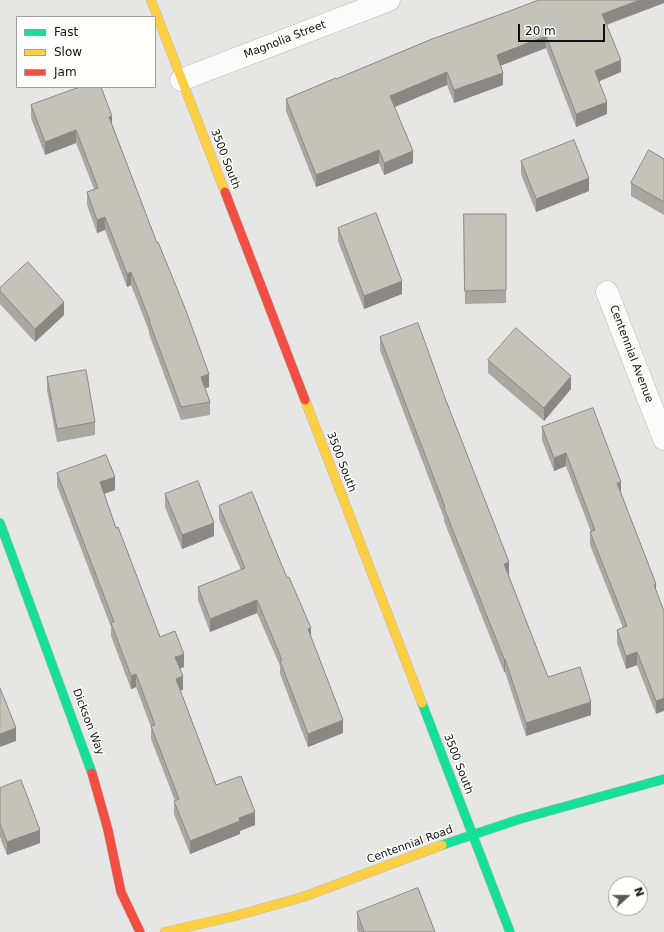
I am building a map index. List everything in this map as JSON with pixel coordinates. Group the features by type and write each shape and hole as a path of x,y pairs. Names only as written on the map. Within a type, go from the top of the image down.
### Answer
{"main road":[{"name":"3500 South","path":"150,0 510,932"},
{"name":"Dickson Way","path":"0,524 90,764 108,830 121,892 140,932"},
{"name":"Centennial Road","path":"165,932 200,925 281,904 528,816 664,779"}],"street":[{"name":"Magnolia Street","path":"182,80 389,0"},
{"name":"Centennial Avenue","path":"607,292 664,439"}],"building":[{"path":"539,0 640,0 602,14 621,60 595,71 607,102 576,114 546,36 497,55 503,73 454,90 447,72 390,96 413,151 384,163 379,150 316,175 286,99 432,39"},
{"path":"77,88 101,88 112,116 109,117 157,243 158,242 185,308 209,374 201,377 210,402 181,407 131,272 127,274 105,217 97,220 87,192 98,188 76,130 45,142 31,105"},
{"path":"574,140 589,178 536,199 521,161"},
{"path":"649,150 664,159 664,202 631,183"},
{"path":"376,213 402,281 364,296 338,228"},
{"path":"464,214 506,214 506,290 465,291"},
{"path":"28,262 64,302 35,329 0,291 0,288"},
{"path":"418,323 445,398 509,562 504,564 548,677 580,667 591,702 526,723 505,659 444,508 445,507 380,337"},
{"path":"516,328 571,376 544,408 488,360"},
{"path":"86,370 95,422 57,429 47,377"},
{"path":"593,408 621,482 617,483 656,584 654,585 664,611 664,698 656,701 637,652 626,656 617,630 627,626 590,532 595,530 566,453 554,458 542,427"},
{"path":"106,455 115,477 100,482 116,528 118,527 160,637 175,631 184,654 175,657 183,676 176,679 216,785 241,776 255,812 239,818 240,821 190,841 174,801 179,799 151,726 155,725 136,674 131,676 111,623 114,622 57,473"},
{"path":"198,481 214,523 182,535 165,494"},
{"path":"252,492 287,578 289,577 311,628 308,629 343,720 308,734 280,661 282,660 257,600 210,619 198,587 245,568 219,506"},
{"path":"0,688 16,728 0,734"},
{"path":"21,780 40,830 7,842 0,824 0,788"},
{"path":"418,888 435,932 364,932 357,912"}],"traffic: fast":[{"path":"0,523 92,773"},
{"path":"422,703 510,932"},
{"path":"442,845 520,819 664,779"}],"traffic: slow":[{"path":"151,0 225,192"},
{"path":"305,400 422,703"},
{"path":"165,932 235,916 303,897 442,845"}],"traffic: jam":[{"path":"225,192 305,400"},
{"path":"92,773 108,830 121,892 140,932"}]}
